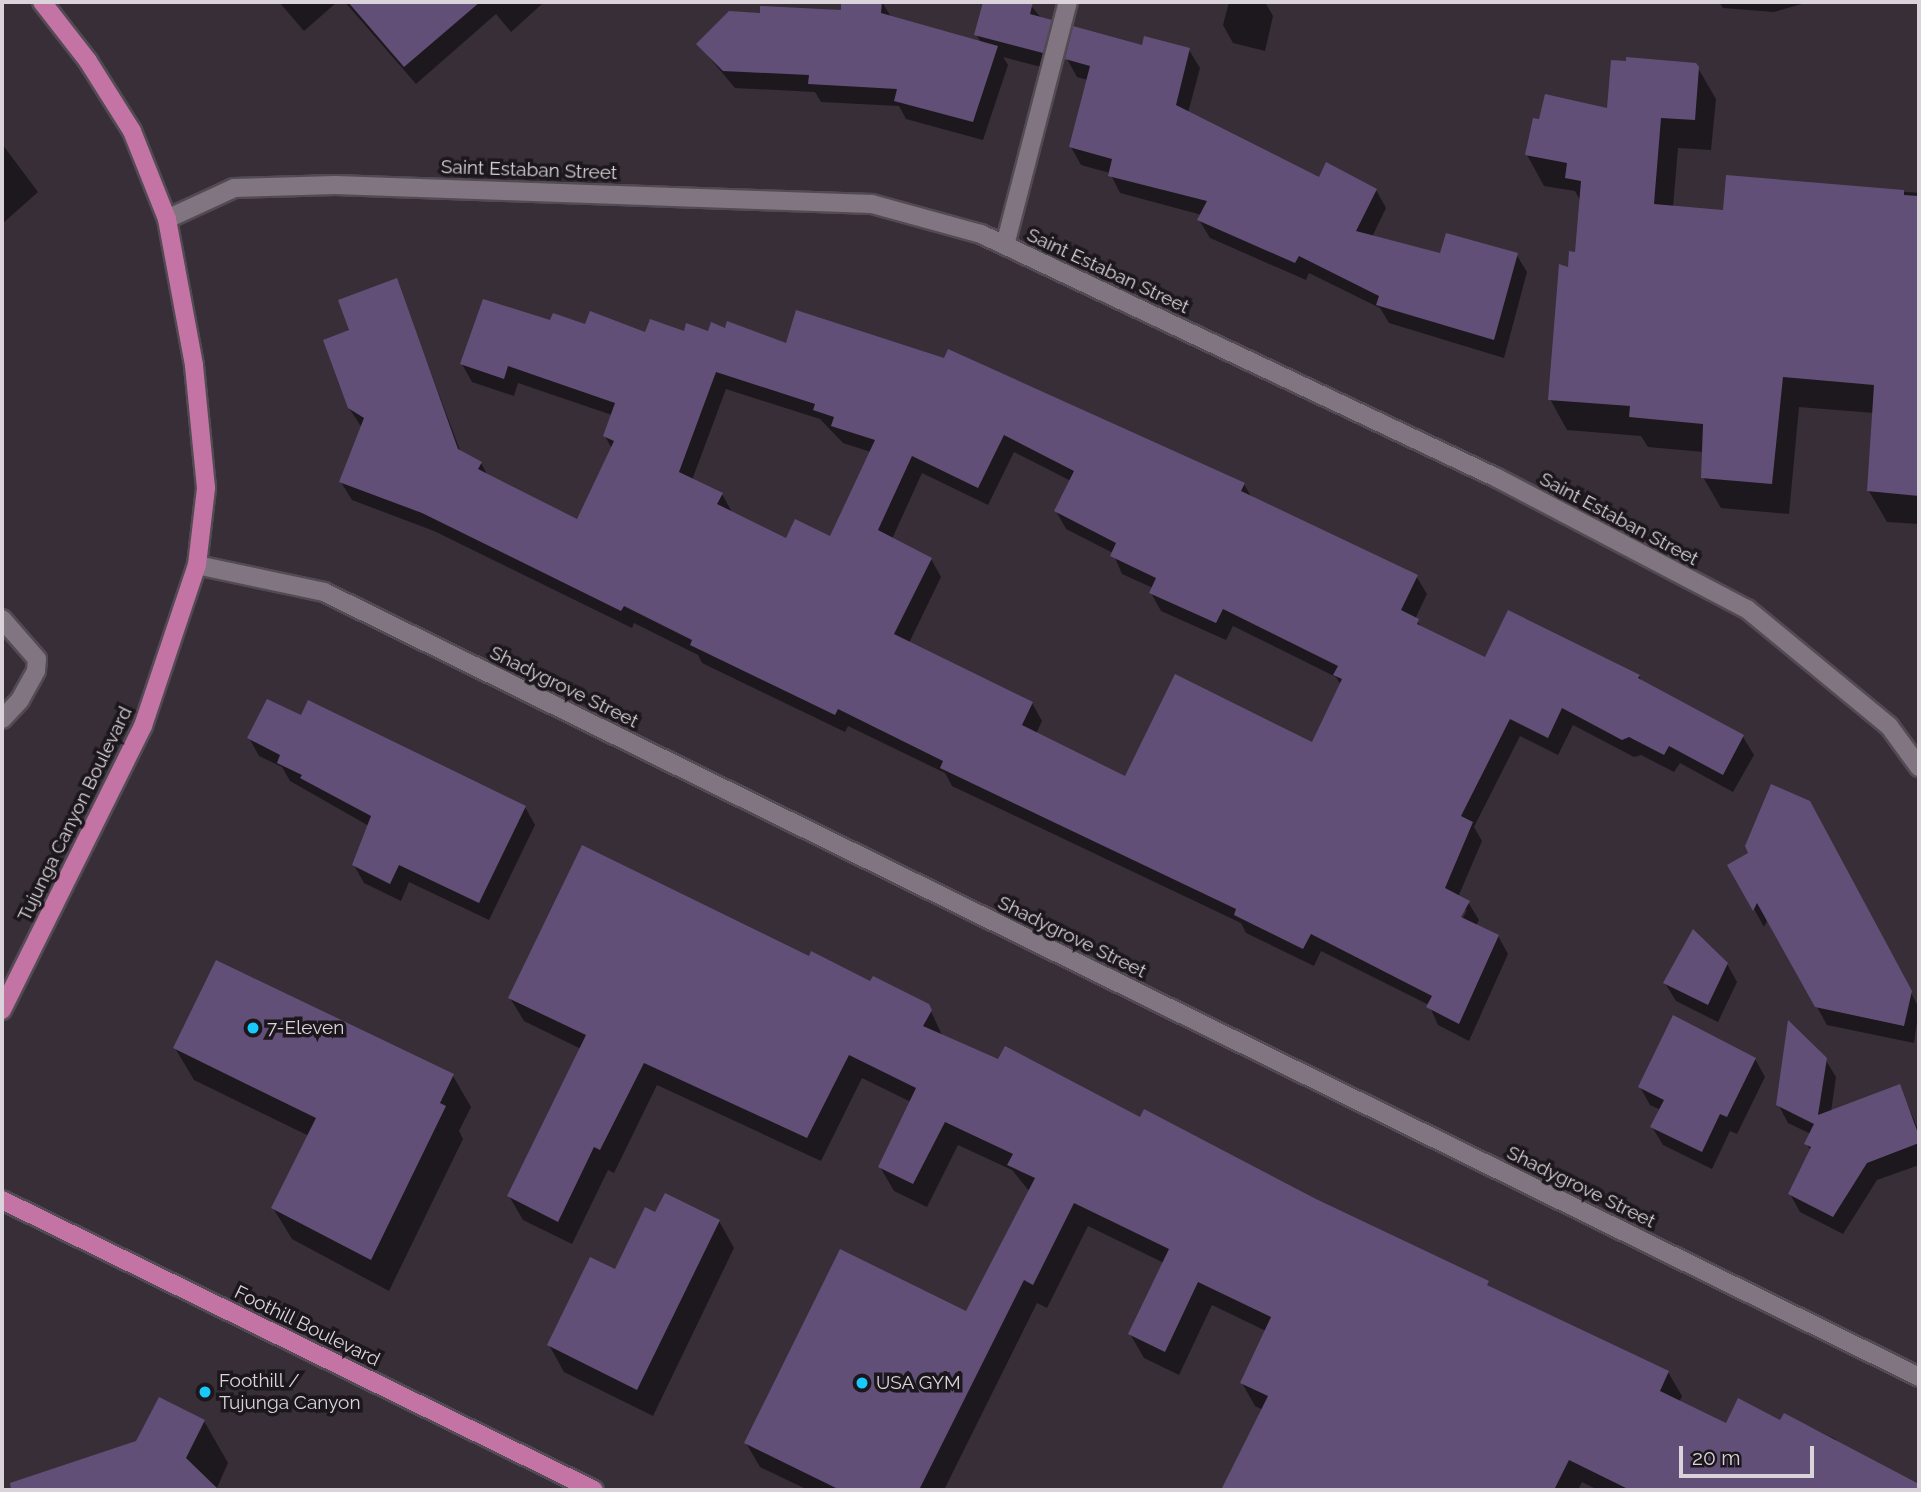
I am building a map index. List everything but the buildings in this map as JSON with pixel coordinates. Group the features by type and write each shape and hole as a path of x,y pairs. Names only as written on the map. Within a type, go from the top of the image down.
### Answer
{"main road":[{"name":"Tujunga Canyon Boulevard","path":"2,1010 143,726 197,565 206,488 194,365 167,219 132,131 88,61 42,2"},
{"name":"Foothill Boulevard","path":"2,1200 594,1490"}],"street":[{"path":"1005,246 1068,2"},
{"name":"Saint Estaban Street","path":"167,219 234,188 335,184 872,204 1005,246 1497,478 1747,609 1889,726 1919,767"},
{"name":"Shadygrove Street","path":"197,565 324,592 1919,1377"},
{"path":"2,619 37,659 36,671 20,700 2,719"}],"place":[{"name":"7-Eleven","path":"253,1028"},
{"name":"USA GYM","path":"862,1383"},
{"name":"Foothill / Tujunga Canyon","path":"205,1392"}]}
